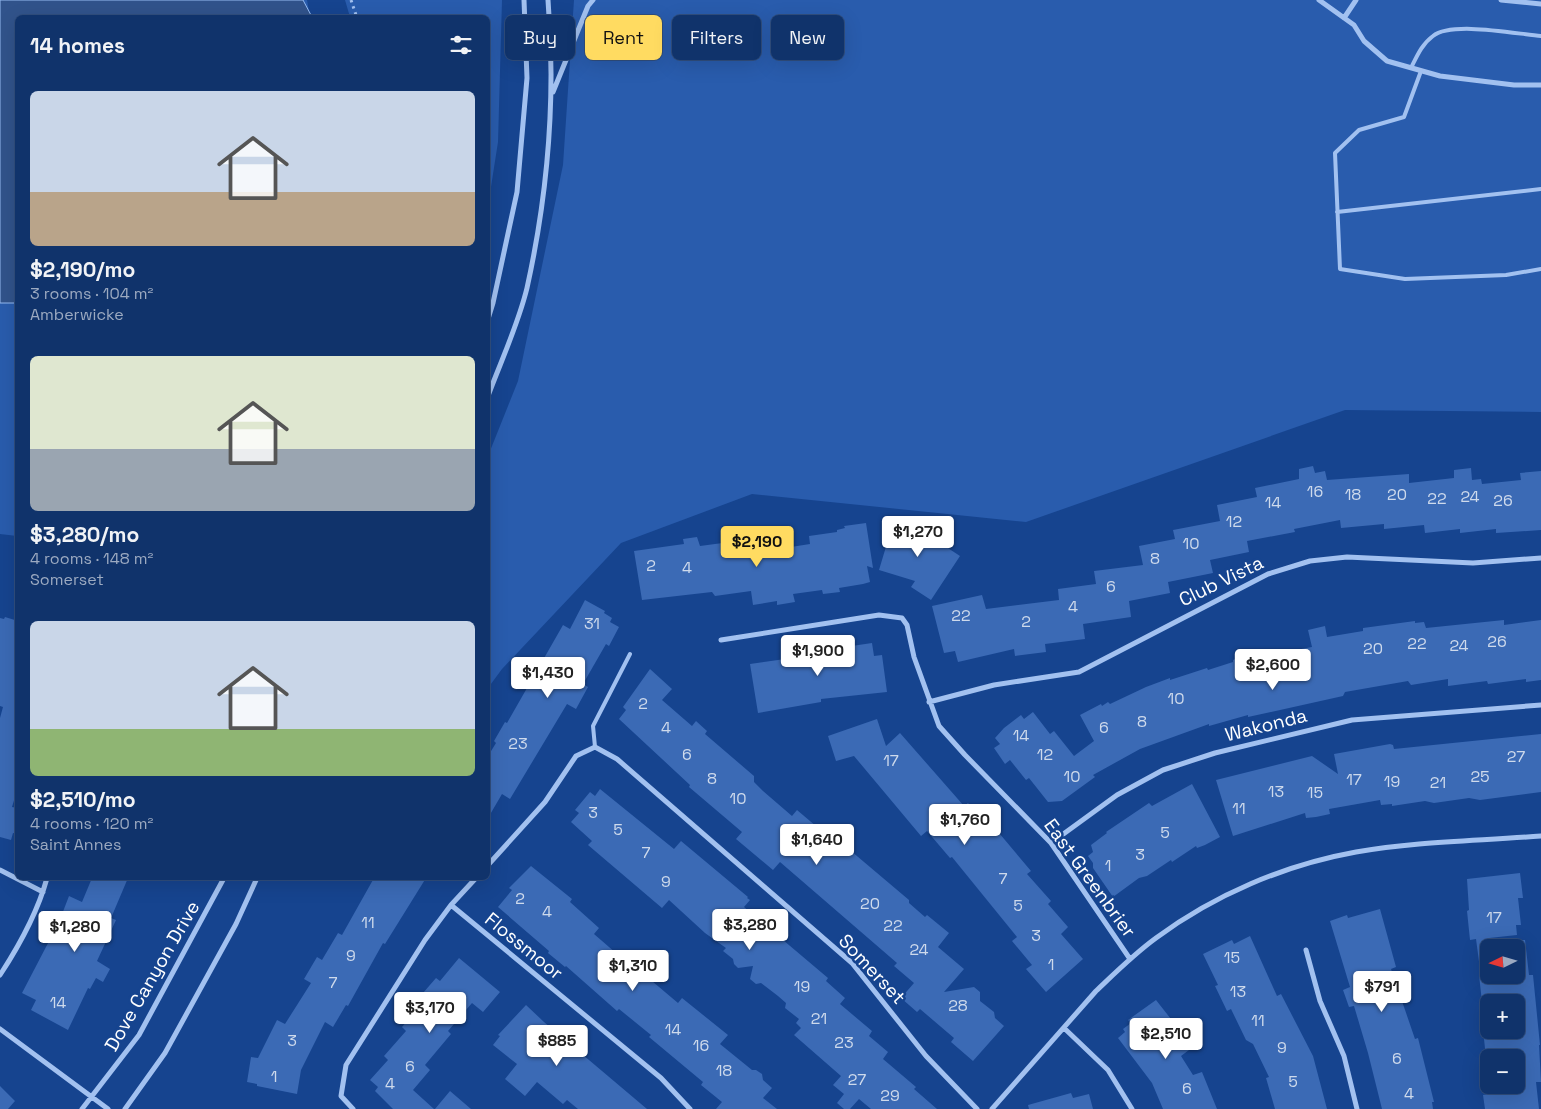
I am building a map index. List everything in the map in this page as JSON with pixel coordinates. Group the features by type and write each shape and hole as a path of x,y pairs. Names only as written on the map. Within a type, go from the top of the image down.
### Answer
{"street":[{"path":"490,312 517,192 527,78 524,0"},
{"path":"490,390 526,289 546,174 552,94 548,0"},
{"path":"552,94 588,6 593,0"},
{"path":"1319,0 1354,25 1364,41 1388,62 1440,76 1514,85 1541,86"},
{"path":"1344,18 1356,0"},
{"path":"1501,0 1541,4"},
{"name":"Club Vista","path":"929,702 994,685 1079,672 1268,574 1310,561 1347,556 1472,563 1541,558"},
{"name":"East Greenbrier","path":"721,640 879,615 890,614 902,618 907,625 914,657 929,702 940,726 964,756 1051,843 1130,959"},
{"name":"Wakonda","path":"1051,843 1133,787 1163,770 1215,753 1352,720 1541,705"},
{"path":"490,863 545,802 576,756 595,747"},
{"name":"Somerset","path":"595,747 617,759 852,963 926,1056 977,1109"},
{"path":"992,1109 1096,991 1130,959 1156,938 1220,898 1272,875 1301,866 1380,848 1541,836"},
{"path":"0,870 15,878"},
{"path":"20,880 43,892"},
{"path":"0,975 11,958 43,892 46,880"},
{"name":"Dove Canyon Drive","path":"82,1109 139,1035 223,880"},
{"path":"125,1109 165,1053 236,924 257,880"},
{"path":"353,1109 341,1096 346,1065 425,940 451,905 474,880"},
{"name":"Flossmoor","path":"451,905 661,1078 690,1109"},
{"path":"1306,950 1320,1001 1344,1056 1357,1109"},
{"path":"1064,1028 1108,1070 1132,1109"},
{"path":"0,1029 108,1109"}],"lane":[{"path":"1411,68 1421,47 1434,34 1454,29 1541,36"},
{"path":"1421,71 1404,117 1359,130 1335,153 1340,269 1405,279 1506,275 1541,269"},
{"path":"1337,212 1541,189"},
{"path":"595,747 593,726 630,654"}],"path":[{"path":"352,0 356,15"}],"shaded area":[{"path":"0,0 307,0 310,15 15,15 15,536 0,534"},
{"path":"0,0 303,0 311,15 15,15 15,303 0,303"},
{"path":"345,0 502,0 498,142 490,193 490,15 349,15"},
{"path":"574,0 1541,0 1541,412 1345,410 1026,522 752,494 621,543 502,669 490,685 490,451 518,381 563,165 570,60 575,60"}],"building":[{"path":"1313,466 1315,473 1325,471 1327,480 1409,474 1409,483 1454,478 1454,470 1471,468 1472,480 1481,479 1482,484 1521,480 1520,473 1541,471 1541,530 1496,533 1496,529 1460,533 1460,529 1425,533 1424,525 1384,529 1384,524 1341,528 1340,520 1294,529 1295,532 1247,541 1249,552 1210,560 1213,573 1168,582 1170,593 1129,601 1131,617 1083,624 1085,639 1045,644 1046,652 1015,656 1014,649 958,662 955,651 944,653 932,606 982,595 986,609 1059,600 1058,589 1096,584 1094,571 1143,565 1139,546 1175,539 1173,530 1220,521 1217,505 1257,497 1255,488 1299,479 1299,469"},
{"path":"894,520 923,529 922,531 960,556 931,600 911,587 915,581 879,570"},
{"path":"866,523 873,568 867,566 870,582 839,588 840,592 823,594 822,590 793,594 795,602 777,605 777,601 753,605 751,591 715,596 712,592 642,600 634,551 684,544 683,539 697,537 700,546 730,542 732,556 810,544 809,536 837,532 837,530 845,528 844,526"},
{"path":"585,600 605,611 604,613 612,618 610,622 619,627 609,646 606,644 583,684 588,687 576,709 567,704 510,799 502,794 490,815 490,753 496,743 494,741 505,722 507,723 563,625 570,629"},
{"path":"5,617 15,620 15,797 12,807 15,808 15,833 13,833 11,840 0,837 0,718 3,707 0,706 0,618 4,619"},
{"path":"1504,620 1504,625 1541,620 1541,680 1526,682 1526,679 1488,684 1487,681 1448,686 1448,679 1411,685 1408,681 1345,692 1343,696 1248,717 1248,715 1209,726 1209,724 1140,749 1093,775 1095,777 1062,801 1048,802 1029,778 1026,780 1010,760 1005,764 994,748 1000,744 995,738 1004,728 1021,715 1024,719 1033,712 1050,734 1054,731 1074,756 1094,741 1080,715 1101,704 1102,706 1108,702 1110,704 1170,678 1170,680 1207,668 1208,670 1233,662 1233,660 1242,656 1256,652 1257,657 1312,647 1308,630 1325,626 1327,637 1363,631 1363,628 1415,621 1415,623 1424,622 1426,628"},
{"path":"872,643 874,656 882,655 887,692 821,699 821,702 758,713 750,664 785,659 784,656"},
{"path":"650,669 672,689 662,700 692,726 696,721 707,731 705,734 754,776 754,782 763,791 792,816 797,810 823,832 851,851 909,900 909,903 925,917 927,915 949,933 938,947 964,969 944,992 974,987 980,992 980,1001 994,1012 995,1018 1004,1026 973,1061 951,1042 954,1038 920,1009 917,1012 901,998 914,983 894,966 897,963 780,862 773,870 736,839 742,832 689,787 690,785 619,719 626,710 623,707"},
{"path":"877,719 886,746 900,733 964,806 968,803 991,830 994,827 1031,871 1027,874 1051,901 1048,904 1068,927 1061,934 1083,959 1046,992 1026,969 1032,965 1012,941 1017,937 952,857 950,858 927,831 921,836 854,756 836,761 828,736"},
{"path":"1541,734 1541,792 1480,800 1469,798 1434,803 1425,801 1392,806 1392,804 1381,805 1380,800 1329,809 1330,814 1316,817 1306,818 1305,813 1233,836 1216,780 1312,756 1338,774 1334,754 1390,744 1393,745 1394,749"},
{"path":"1192,784 1220,837 1197,848 1196,846 1172,862 1171,860 1147,876 1139,878 1113,897 1093,868 1093,863 1088,856 1093,852 1091,845 1106,832 1149,803 1152,806"},
{"path":"600,789 674,849 681,841 748,897 750,900 744,907 828,978 826,981 845,998 840,1004 872,1031 869,1036 888,1052 883,1059 916,1087 914,1089 937,1109 871,1109 859,1099 850,1109 844,1109 837,1103 844,1094 833,1085 841,1076 794,1035 801,1028 796,1023 799,1019 785,1008 786,1003 778,996 761,983 756,984 750,979 753,966 738,968 734,964 733,959 723,951 726,948 705,933 669,900 662,908 588,845 592,841 571,822 579,813 575,810 590,792 595,796"},
{"path":"531,866 572,899 570,902 599,928 594,934 624,960 629,954 651,971 646,976 678,1003 682,998 728,1035 720,1044 752,1070 762,1074 763,1080 772,1088 763,1098 777,1109 716,1109 722,1102 701,1085 703,1082 649,1037 651,1035 619,1009 617,1011 566,966 548,953 549,951 498,907 512,890 509,888"},
{"path":"1520,873 1523,898 1518,898 1521,925 1516,925 1517,935 1480,939 1480,969 1476,939 1470,940 1467,911 1469,910 1467,879"},
{"path":"91,880 127,880 111,918 116,920 97,961 110,969 103,982 96,978 90,989 88,988 68,1030 31,1010 36,1000 22,993 59,922 69,896 82,902"},
{"path":"373,880 425,880 385,944 383,943 348,1006 346,1005 333,1027 325,1022 301,1070 297,1094 257,1086 257,1084 247,1082 251,1057 258,1058 277,1020 285,1024 311,983 304,979 317,957 322,960 338,933 342,935"},
{"path":"1380,909 1396,967 1391,969 1415,1039 1418,1038 1434,1102 1432,1102 1433,1109 1382,1109 1354,1006 1349,1007 1343,990 1350,987 1330,921 1347,915 1348,918"},
{"path":"1250,936 1277,996 1281,994 1313,1056 1327,1109 1275,1109 1266,1078 1269,1077 1253,1044 1246,1040 1231,1009 1227,1011 1215,986 1218,985 1203,954 1232,940 1234,944"},
{"path":"1525,940 1529,975 1533,975 1540,1045 1541,1082 1536,1082 1539,1109 1485,1109 1483,1095 1525,1094 1525,1049 1485,1049 1484,1039 1525,1039 1525,994 1481,994 1480,984 1525,984"},
{"path":"459,958 500,992 483,1012 472,1003 448,1031 451,1034 425,1065 430,1070 413,1090 434,1109 393,1109 375,1091 378,1087 370,1080 388,1060 384,1056 406,1031 402,1027 428,997 423,993 436,978 440,981"},
{"path":"1156,1000 1193,1047 1181,1056 1193,1075 1202,1072 1217,1109 1163,1109 1152,1083 1118,1038 1125,1032 1123,1029 1131,1023 1128,1020"},
{"path":"526,1005 647,1109 578,1109 567,1100 563,1104 537,1082 525,1096 505,1079 517,1064 493,1045 500,1036 498,1035"},
{"path":"0,1086 15,1101 8,1109 0,1109"},
{"path":"450,1091 471,1109 435,1109"},
{"path":"1071,1093 1073,1098 1089,1094 1093,1109 1029,1109 1028,1105"}]}
